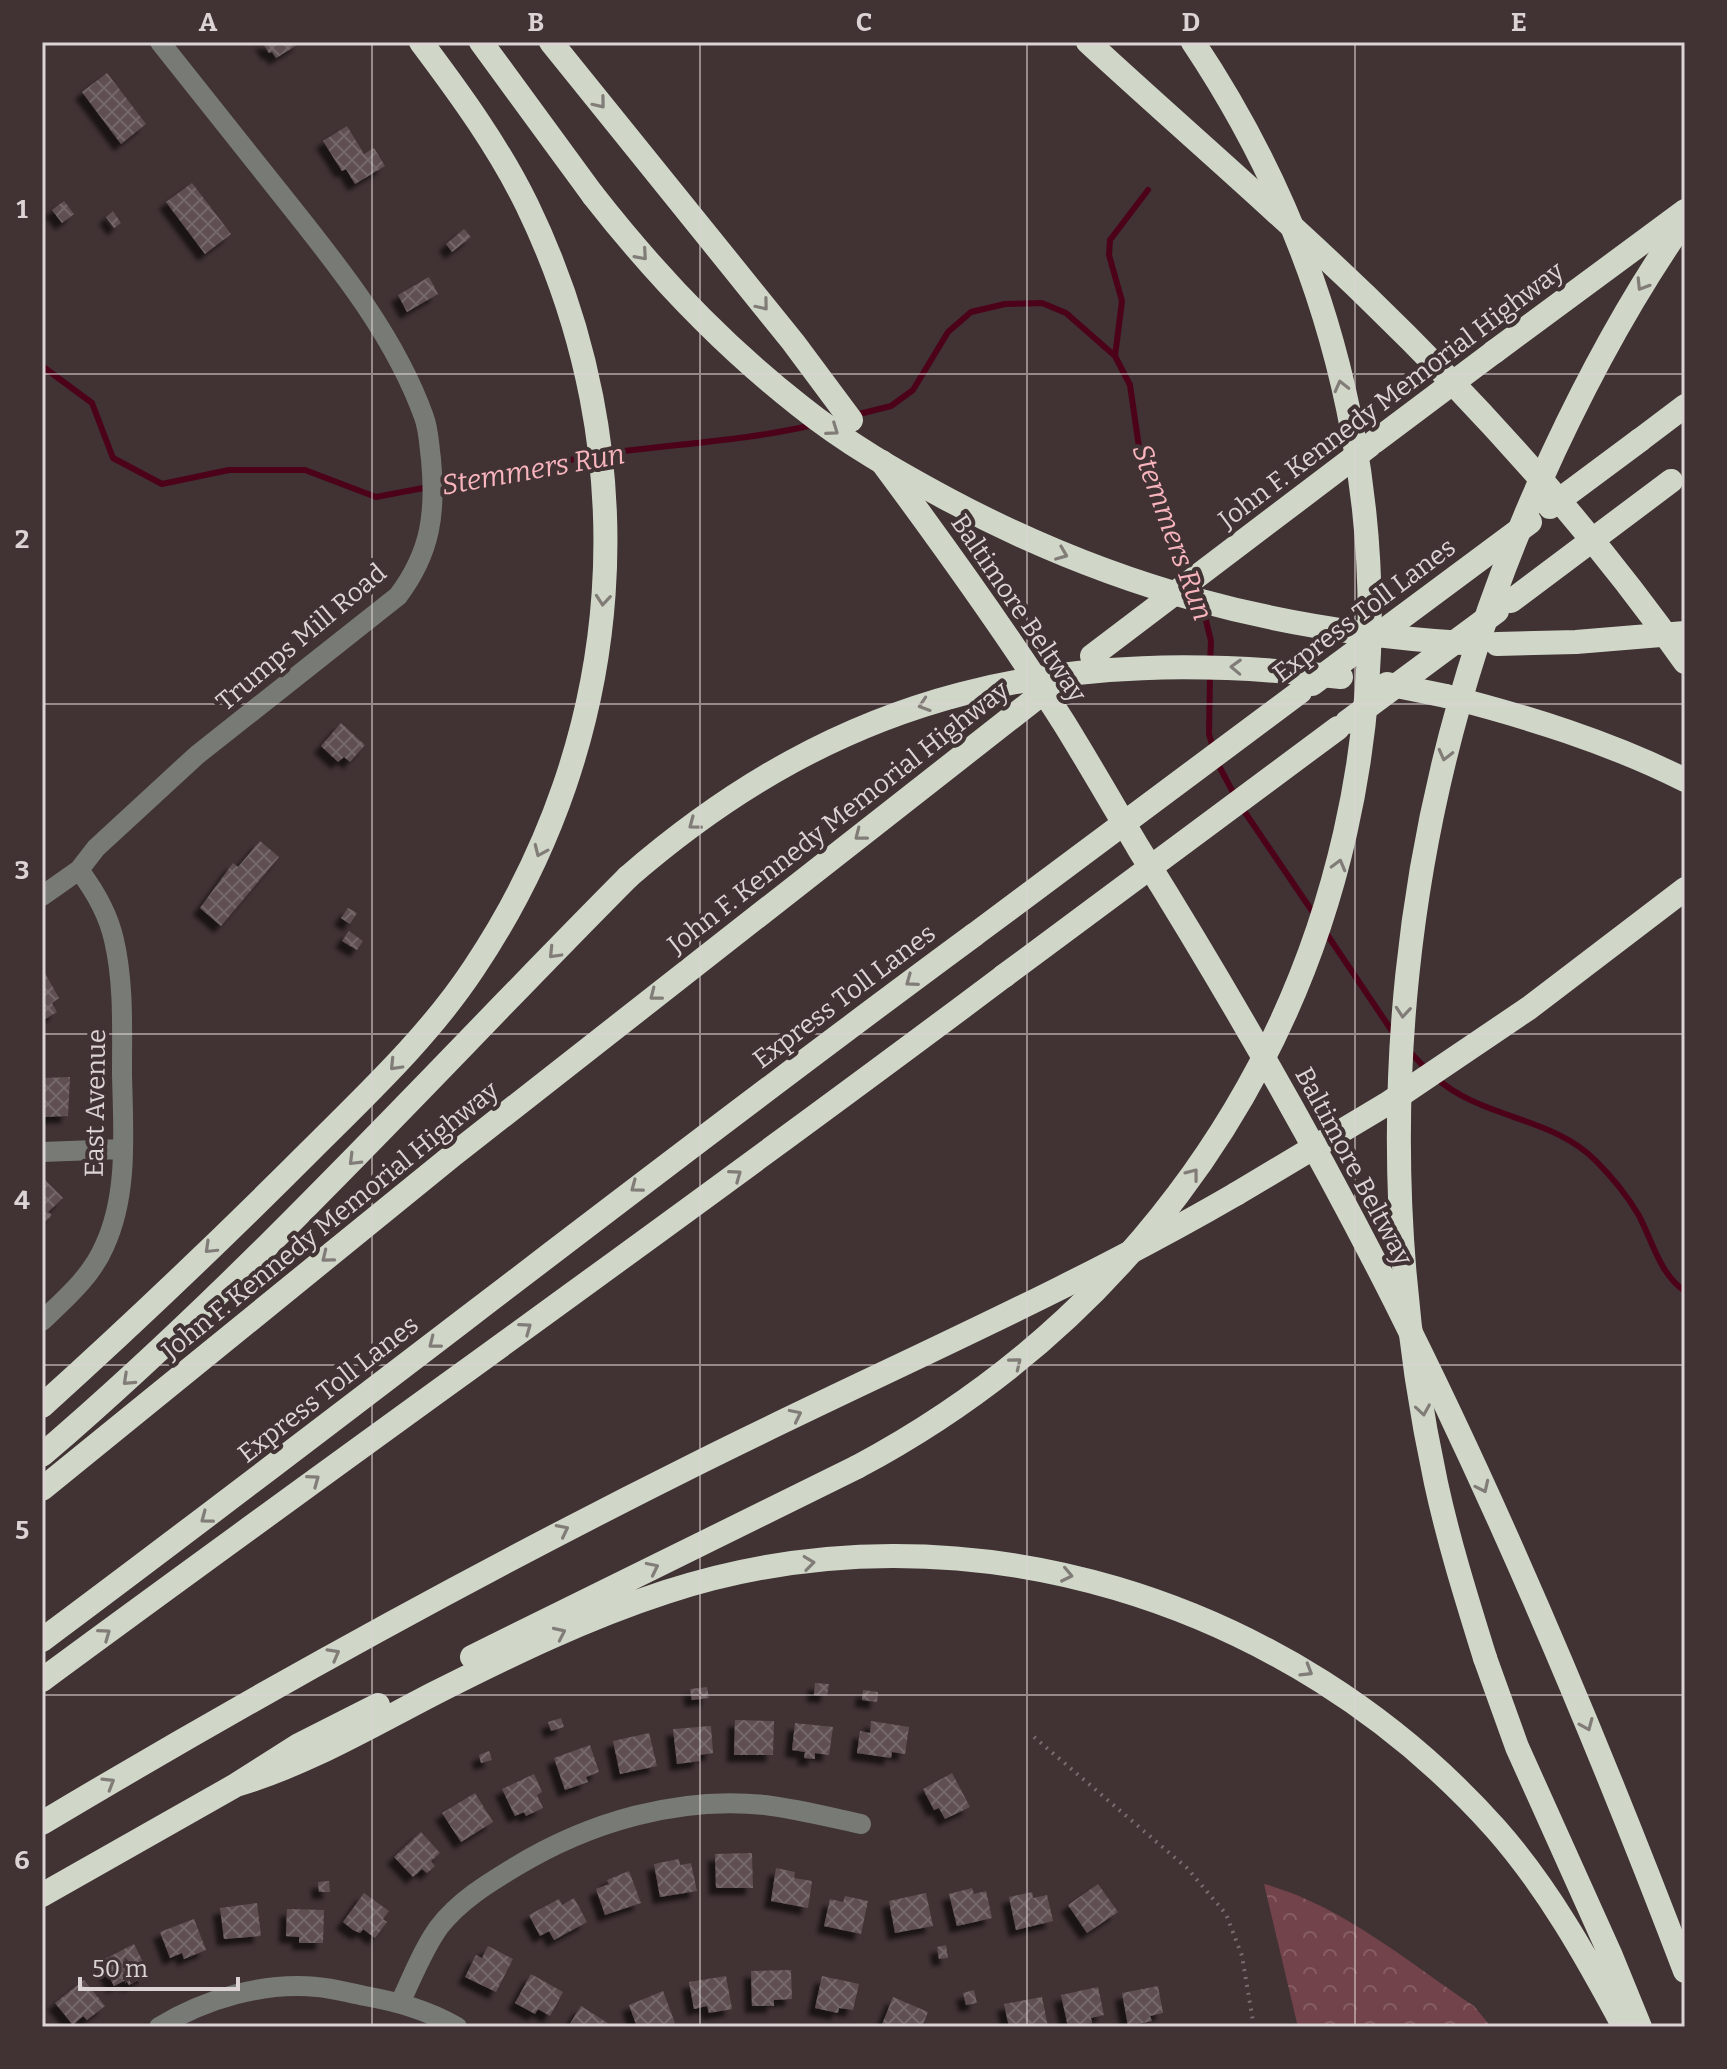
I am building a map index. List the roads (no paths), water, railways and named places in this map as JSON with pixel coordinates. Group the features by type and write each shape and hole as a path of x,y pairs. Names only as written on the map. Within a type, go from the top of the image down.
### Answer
{"highway":[{"path":"42,1406 237,1223 427,1030 473,970 532,869 572,767 597,656 605,579 607,522 602,458 591,386 565,295 525,202 488,135 421,42"},
{"path":"481,42 593,195 642,255 733,350 802,408 908,478 1024,538 1097,569 1182,597 1319,628 1463,643 1622,640 1685,633"},
{"path":"551,42 851,420"},
{"path":"1088,42 1333,265 1458,388 1581,527 1685,662"},
{"path":"42,1895 236,1785 299,1745 857,1467 930,1425 1023,1357 1081,1306 1156,1222 1202,1163 1267,1055 1308,963 1342,852 1360,761 1370,659 1370,583 1359,468 1326,325 1301,253 1255,148 1193,42"},
{"name":"John F. Kennedy Memorial Highway","path":"42,1489 465,1145 922,787 1494,352 1685,211"},
{"path":"1640,2027 1517,1747 1456,1564 1436,1482 1415,1356 1399,1206 1399,1079 1412,923 1427,830 1466,676 1501,574 1555,447 1603,351 1685,220"},
{"name":"Express Toll Lanes","path":"42,1640 709,1131 1685,406"},
{"name":"Baltimore Beltway","path":"868,444 967,577 1063,721 1207,959 1330,1179 1393,1298 1507,1537 1597,1749 1685,1971"},
{"path":"42,1680 687,1212 1678,476"},
{"path":"42,1455 121,1387 254,1260 628,877 728,799 772,772 837,739 912,708 994,685 1088,671 1180,666 1261,668 1400,686 1544,723 1616,749 1685,780"},
{"path":"42,1823 295,1675 499,1564 706,1459 1020,1307 1236,1194 1471,1049 1596,959 1685,889"},
{"path":"236,1785 277,1773 306,1760 562,1632 699,1582 813,1562 886,1557 966,1560 1052,1572 1131,1592 1218,1624 1313,1674 1378,1719 1445,1776 1515,1852 1572,1935 1624,2027"}],"street":[{"name":"Trumps Mill Road","path":"42,896 79,870 96,848 197,755 398,596 423,556 433,502 424,418 391,347 362,301 160,42"},
{"name":"East Avenue","path":"42,1321 84,1279 104,1247 117,1205 122,1149 119,969 114,937 105,913 79,870"},
{"path":"42,1152 122,1149"},
{"path":"400,2003 438,1928 464,1900 567,1839 633,1816 722,1803 765,1805 861,1824"},
{"path":"159,2027 205,2004 268,1988 317,1987 420,2008 457,2027"}],"waterway":[{"path":"1115,356 1122,301 1109,255 1110,240 1148,190"},
{"name":"Stemmers Run","path":"855,415 891,406 913,390 948,332 971,312 1005,304 1042,303 1066,313 1115,356 1130,385 1140,454 1154,497 1172,524 1192,571"},
{"name":"Stemmers Run","path":"42,366 92,403 113,458 162,484 229,470 305,470 376,497 591,456"},
{"name":"Stemmers Run","path":"602,454 735,439 813,425"},
{"name":"Stemmers Run","path":"1203,608 1211,641 1210,664"},
{"name":"Stemmers Run","path":"1210,675 1209,734 1213,748"},
{"name":"Stemmers Run","path":"1217,762 1236,798"},
{"name":"Stemmers Run","path":"1242,808 1312,911"},
{"name":"Stemmers Run","path":"1320,924 1394,1034"},
{"name":"Stemmers Run","path":"1410,1052 1427,1070"},
{"name":"Stemmers Run","path":"1435,1077 1473,1102 1559,1135 1596,1161 1629,1200 1662,1266 1685,1291"}]}
